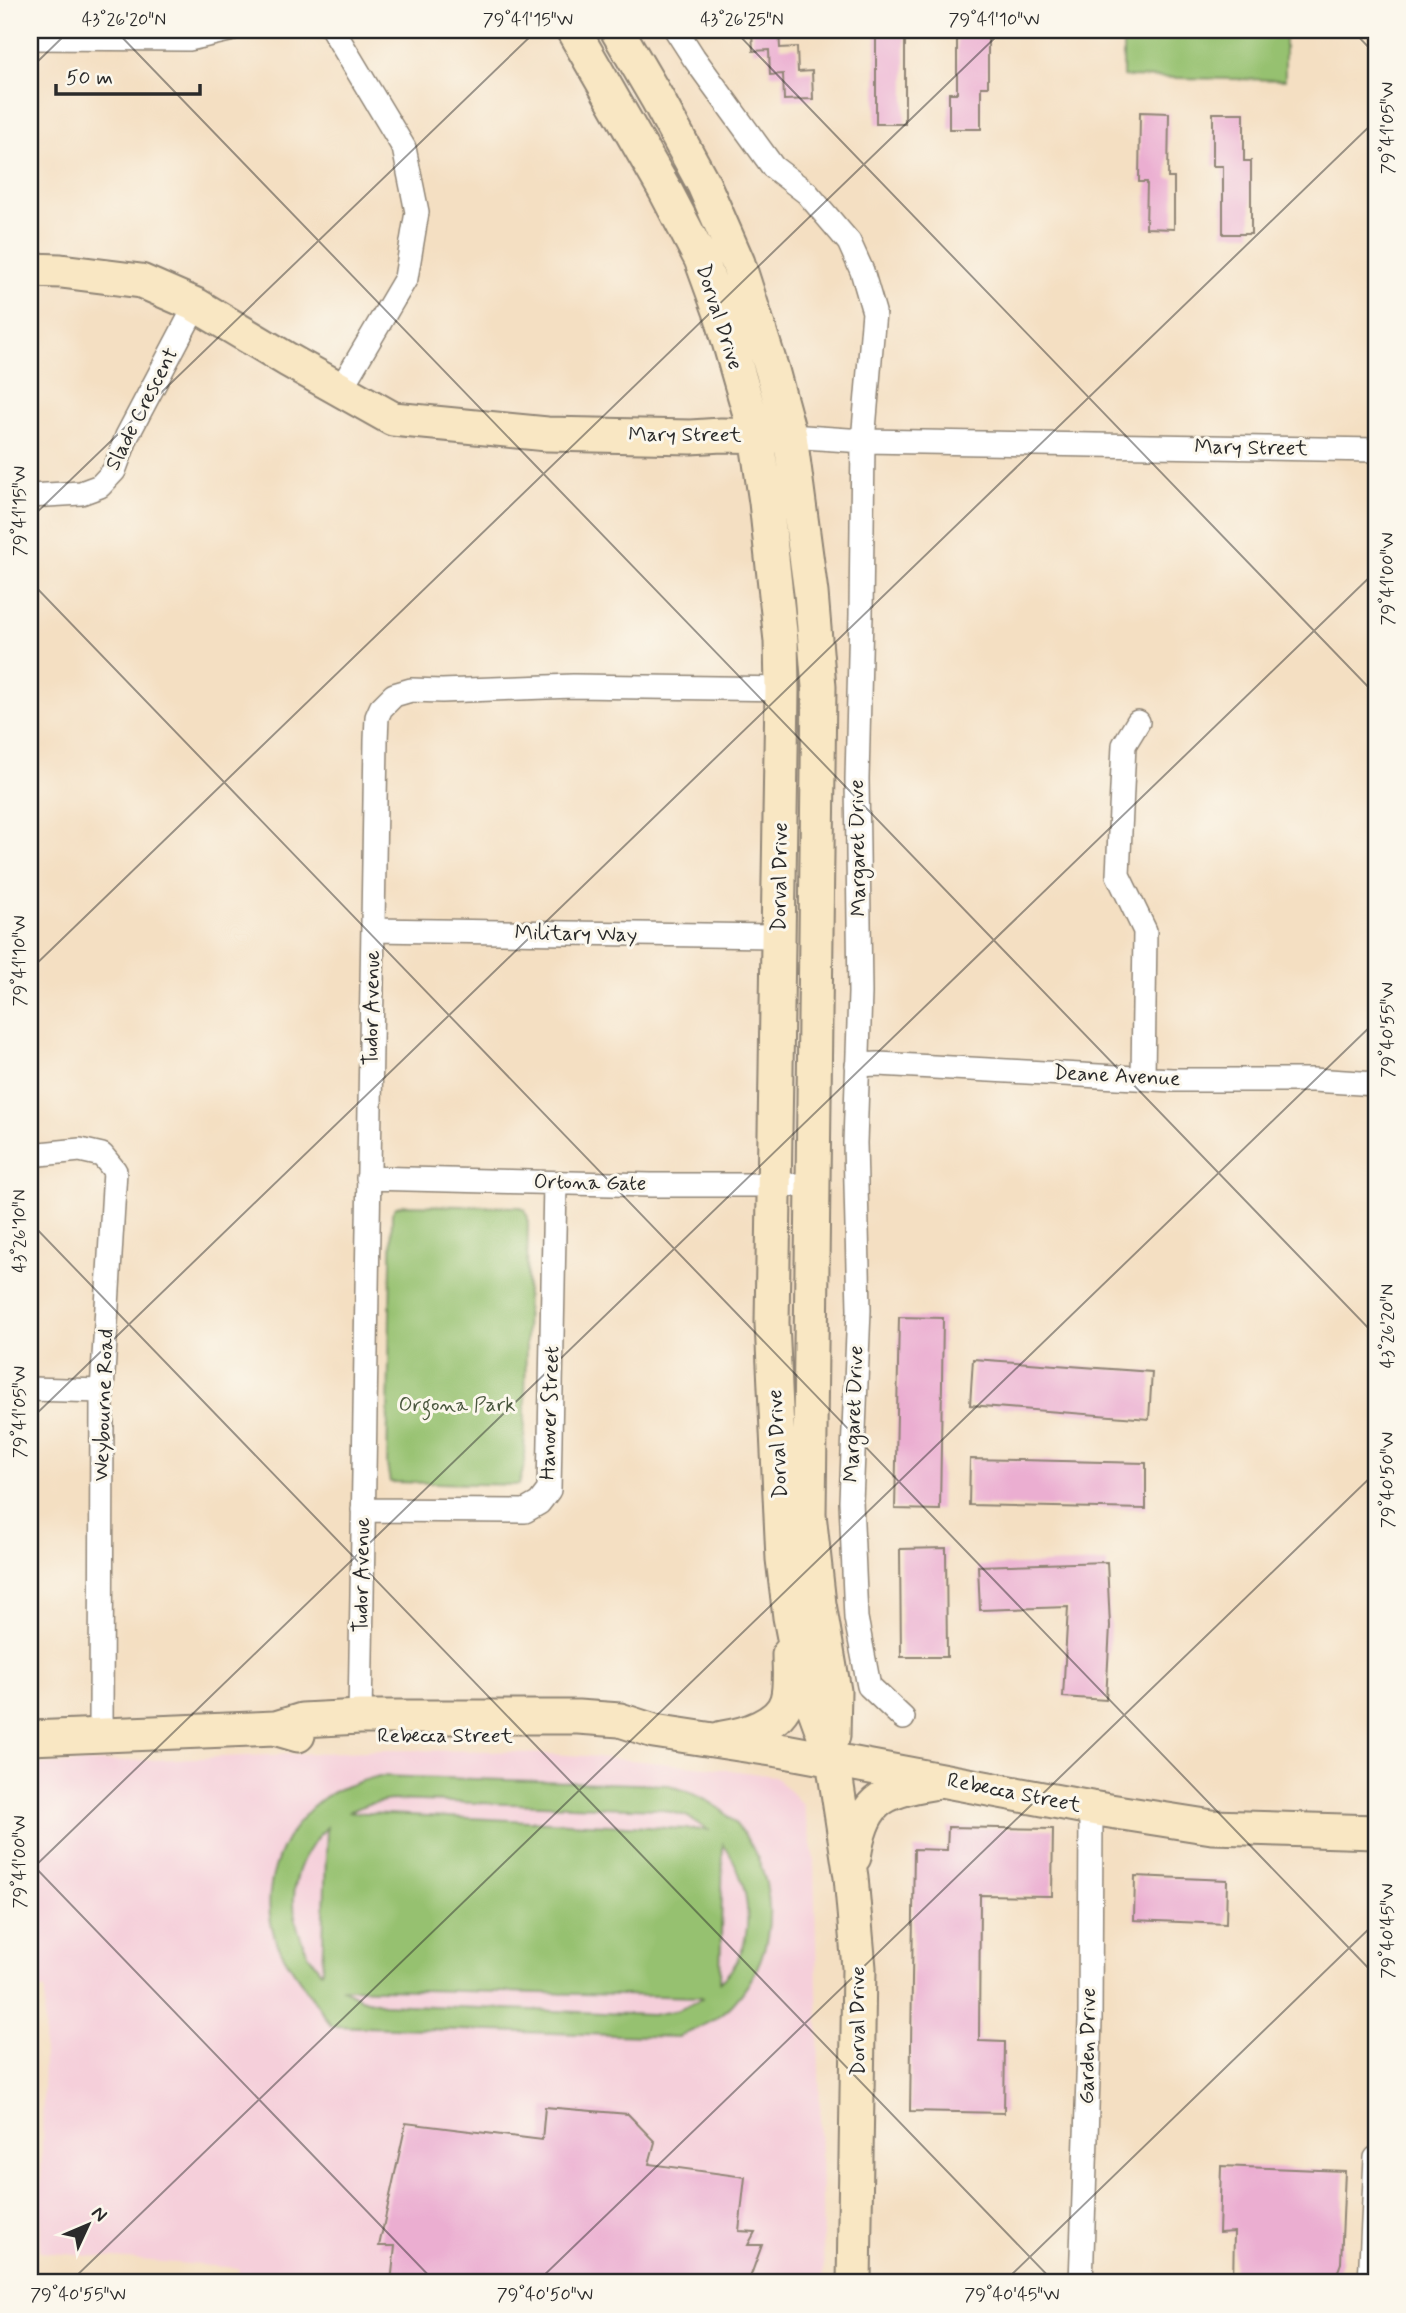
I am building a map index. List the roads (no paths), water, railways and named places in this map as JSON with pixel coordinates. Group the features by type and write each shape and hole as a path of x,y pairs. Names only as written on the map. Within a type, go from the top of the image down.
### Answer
{"main road":[{"name":"Dorval Drive","path":"573,30 665,190 701,259 721,314 756,435 780,627 782,689 772,1324 783,1559 800,1669 833,1760"},
{"name":"Dorval Drive","path":"617,30 704,185 738,263 790,436 811,593 819,687 809,1514 819,1604 834,1691 833,1760 851,1877 859,1968 854,2283"},
{"name":"Mary Street","path":"30,270 141,281 196,305 393,419 547,434 790,436"},
{"path":"706,1740 737,1736 756,1729 778,1715 783,1708 790,1682 790,1617"},
{"name":"Rebecca Street","path":"30,1738 276,1728 302,1720 360,1717 578,1717 620,1720 654,1731 949,1780 1091,1808 1212,1826 1376,1832"},
{"name":"Rebecca Street","path":"276,1728 304,1736 501,1735 629,1742 654,1731"},
{"path":"851,1877 857,1836 875,1801 903,1788 949,1780"}],"street":[{"path":"30,38 190,39 229,30"},
{"path":"333,30 404,148 417,212 406,278 340,390"},
{"name":"Margaret Drive","path":"676,30 773,167 807,193 849,242 862,271 874,312 863,441 857,779 860,993 855,1143 859,1310 851,1501 856,1618 869,1686 903,1718"},
{"name":"Slade Crescent","path":"30,496 81,493 100,486 114,471 127,436 196,305"},
{"name":"Mary Street","path":"790,436 863,441 1376,450"},
{"name":"Tudor Avenue","path":"360,1717 377,718 381,708 394,695 411,690 573,686 782,689"},
{"path":"1138,722 1124,745 1118,875 1145,931 1143,1078"},
{"name":"Military Way","path":"373,930 779,936"},
{"name":"Deane Avenue","path":"858,1065 1172,1080 1313,1080 1376,1084"},
{"name":"Weybourne Road","path":"30,1155 80,1150 102,1155 115,1171 102,1391 101,1734"},
{"name":"Ortona Gate","path":"368,1178 812,1185"},
{"name":"Hanover Street","path":"363,1510 525,1511 539,1503 549,1490 555,1183"},
{"path":"30,1389 102,1391"},
{"name":"Garden Drive","path":"1081,2283 1090,2020 1091,1808"},
{"path":"1370,2283 1376,2158"}],"park label":[{"name":"Orgona Park","path":"457,1405"}]}
